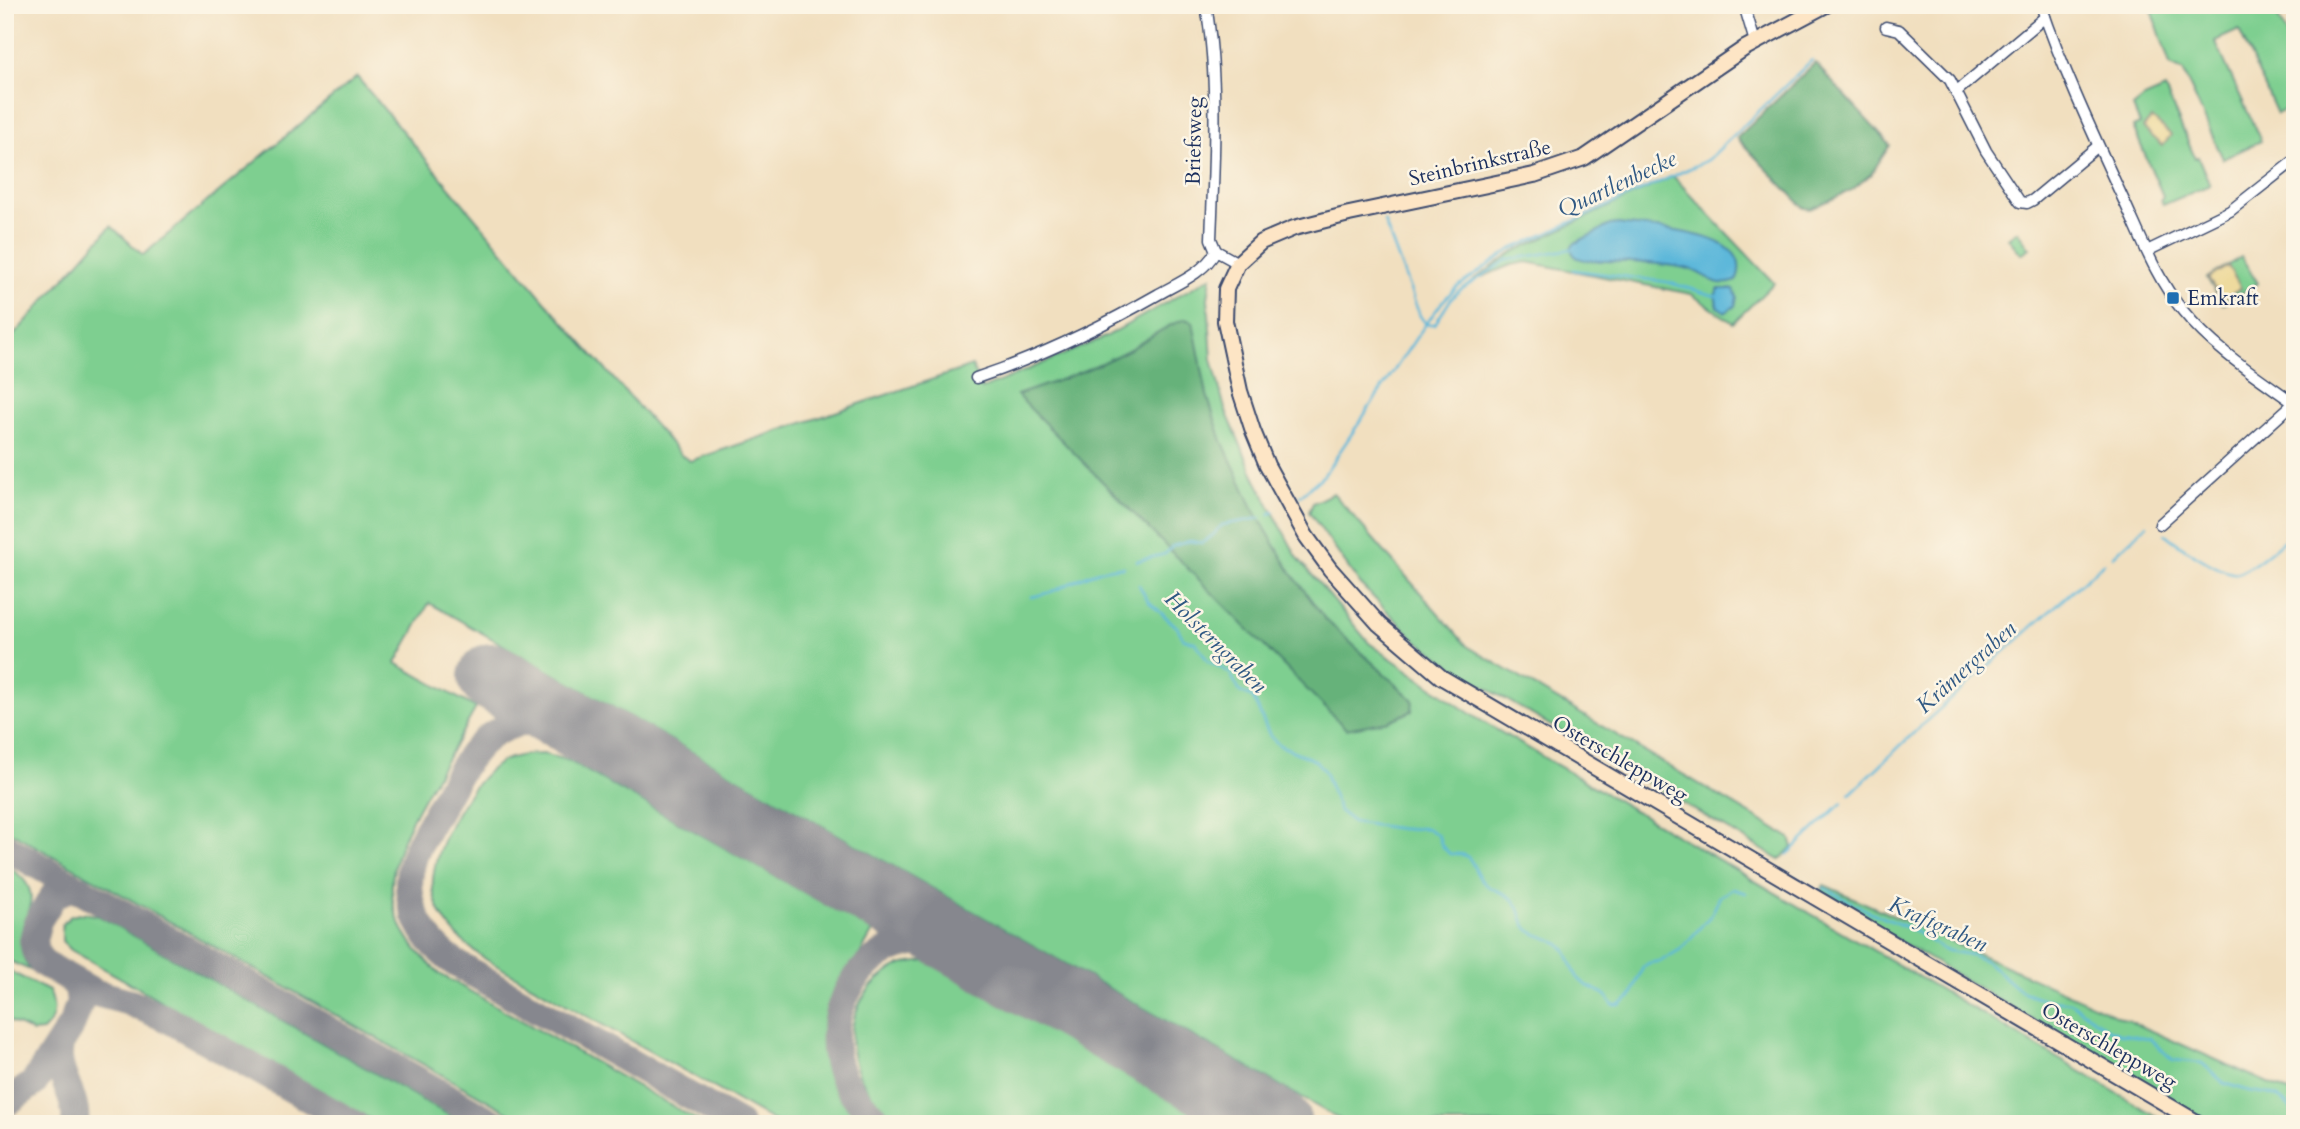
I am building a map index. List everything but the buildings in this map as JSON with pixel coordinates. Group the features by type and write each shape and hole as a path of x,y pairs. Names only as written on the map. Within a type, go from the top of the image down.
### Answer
{"street":[{"name":"Briefsweg","path":"1206,5 1213,66 1211,239 1216,251"},
{"path":"1744,5 1755,42"},
{"name":"Steinbrinkstraße","path":"1238,263 1261,242 1294,228 1534,175 1584,158 1755,42 1826,5"},
{"path":"2041,5 2098,146 2147,251 2173,298 2198,328 2226,354 2295,403 2160,524"},
{"path":"1956,91 2045,17"},
{"path":"1886,27 1899,30 1950,80 1986,151 2020,202 2033,200 2098,146"},
{"path":"2147,251 2230,211 2295,159"},
{"path":"976,377 1073,340 1129,311 1205,268 1216,251 1238,263"},
{"name":"Osterschleppweg","path":"1238,263 1226,289 1225,321 1240,391 1261,452 1306,536 1330,569 1353,597 1409,652 1441,677 1485,705 2200,1124"}],"green space":[{"path":"2162,5 2293,5 2276,13 2295,53 2295,105 2277,114 2239,30 2215,41 2261,141 2223,159 2183,71 2170,65 2152,10"},
{"path":"1815,63 1890,145 1871,174 1852,190 1811,209 1804,208 1737,138"},
{"path":"357,77 544,300 681,455 690,461 972,366 982,389 1105,337 1211,277 1208,298 1212,359 1225,409 1256,480 1297,557 1369,643 1475,717 2170,1124 1348,1124 429,603 396,663 476,708 413,818 394,865 394,908 403,930 440,974 704,1124 529,1124 5,829 5,345 111,226 143,255"},
{"path":"2165,89 2195,158 2198,157 2210,185 2163,205 2163,196 2133,127 2140,124 2133,107 2144,98"},
{"path":"1673,176 1774,283 1733,323 1691,294 1527,262 1511,265 1474,280 1513,252"},
{"path":"2017,231 2030,248 2021,254 2008,238"},
{"path":"2241,257 2258,283 2223,304 2207,278"},
{"path":"1185,319 1193,322 1207,395 1222,441 1253,508 1291,572 1325,619 1413,700 1412,711 1389,721 1346,729 1017,395 1101,363"},
{"path":"1333,493 1467,646 1790,838 1793,847 1780,860 1471,679 1416,640 1360,584 1309,512 1313,503"},
{"path":"543,754 567,760 873,931 834,1009 828,1029 827,1050 832,1071 842,1092 872,1124 779,1124 487,960 454,932 437,905 433,879 436,861 452,821 476,785 501,762 521,755"},
{"path":"5,865 22,877 29,889 31,901 22,940 23,954 30,970 9,961 5,947"},
{"path":"1824,885 2295,1095 2295,1124 2210,1124 1819,894"},
{"path":"84,913 99,916 464,1124 379,1124 71,950 62,941 62,924 71,916"},
{"path":"927,961 1214,1124 901,1124 864,1084 852,1050 852,1033 861,1000 871,986 901,965"},
{"path":"5,969 49,991 54,1012 43,1031 33,1032 7,1020"}],"sand":[{"path":"2152,118 2171,135 2163,146 2143,128"},
{"path":"2228,266 2241,288 2222,301 2208,278"}],"water":[{"path":"1610,225 1674,230 1716,242 1731,251 1739,264 1736,281 1716,282 1692,270 1673,266 1585,260 1574,255 1571,248 1575,243"},
{"path":"1718,289 1734,289 1737,297 1735,306 1726,312 1718,307 1715,296"}],"waterway":[{"name":"Quartlenbecke","path":"1300,496 1324,475 1418,335 1456,288 1510,250 1708,160 1812,60"},
{"name":"Quartlenbecke","path":"1384,221 1420,316 1426,324 1435,324 1459,291 1507,260 1571,249"},
{"path":"1573,270 1667,282 1715,296"},
{"name":"Quartlenbecke","path":"1269,514 1274,512"},
{"name":"Quartlenbecke","path":"1137,561 1165,554 1173,546 1190,541 1202,543 1222,525 1261,518"},
{"name":"Krämergraben","path":"2113,556 2147,525"},
{"name":"Krämergraben","path":"2165,534 2211,564 2230,573 2237,573 2258,561 2295,531"},
{"name":"Krämergraben","path":"1850,794 1923,724 2104,563"},
{"name":"Quartlenbecke","path":"1031,597 1052,592 1098,571 1124,567"},
{"name":"Holsterngraben","path":"1139,585 1148,601 1177,627 1183,638 1196,643 1208,661 1230,673 1240,692 1253,698 1270,736 1279,745 1316,761 1325,772 1339,811 1353,822 1402,829 1426,828 1438,835 1442,846 1450,854 1464,855 1483,882 1512,898 1529,930 1563,947 1577,977 1604,994 1613,1005 1620,1005 1631,997 1643,967 1661,961 1681,949 1712,914 1720,896 1733,889 1746,893"},
{"name":"Krämergraben","path":"1787,855 1842,803"},
{"name":"Kraftgraben","path":"1824,888 1913,930 1944,950 1986,961 2021,991 2043,999 2070,1002 2106,1028 2122,1034 2149,1038 2173,1060 2202,1063 2224,1083 2278,1097 2295,1112"}],"taxiway":[{"path":"588,732 557,722 526,722 497,732 484,741 459,772 414,856 409,887 416,916 432,942 455,963 739,1124"},
{"path":"5,847 495,1124"},
{"path":"81,889 68,889 54,895 38,921 33,940 35,951 42,963 96,993 126,1001 168,1019 354,1124"},
{"path":"882,1124 854,1095 841,1074 835,1036 844,998 867,966 882,954 900,946 926,942 969,948"},
{"path":"5,1104 34,1083 72,1024 80,1002 78,989 71,980"},
{"path":"61,1042 60,1063 73,1103 75,1124"}],"runway":[{"path":"492,677 1278,1124"}],"place":[{"name":"Emkraft","path":"2173,298"}]}
